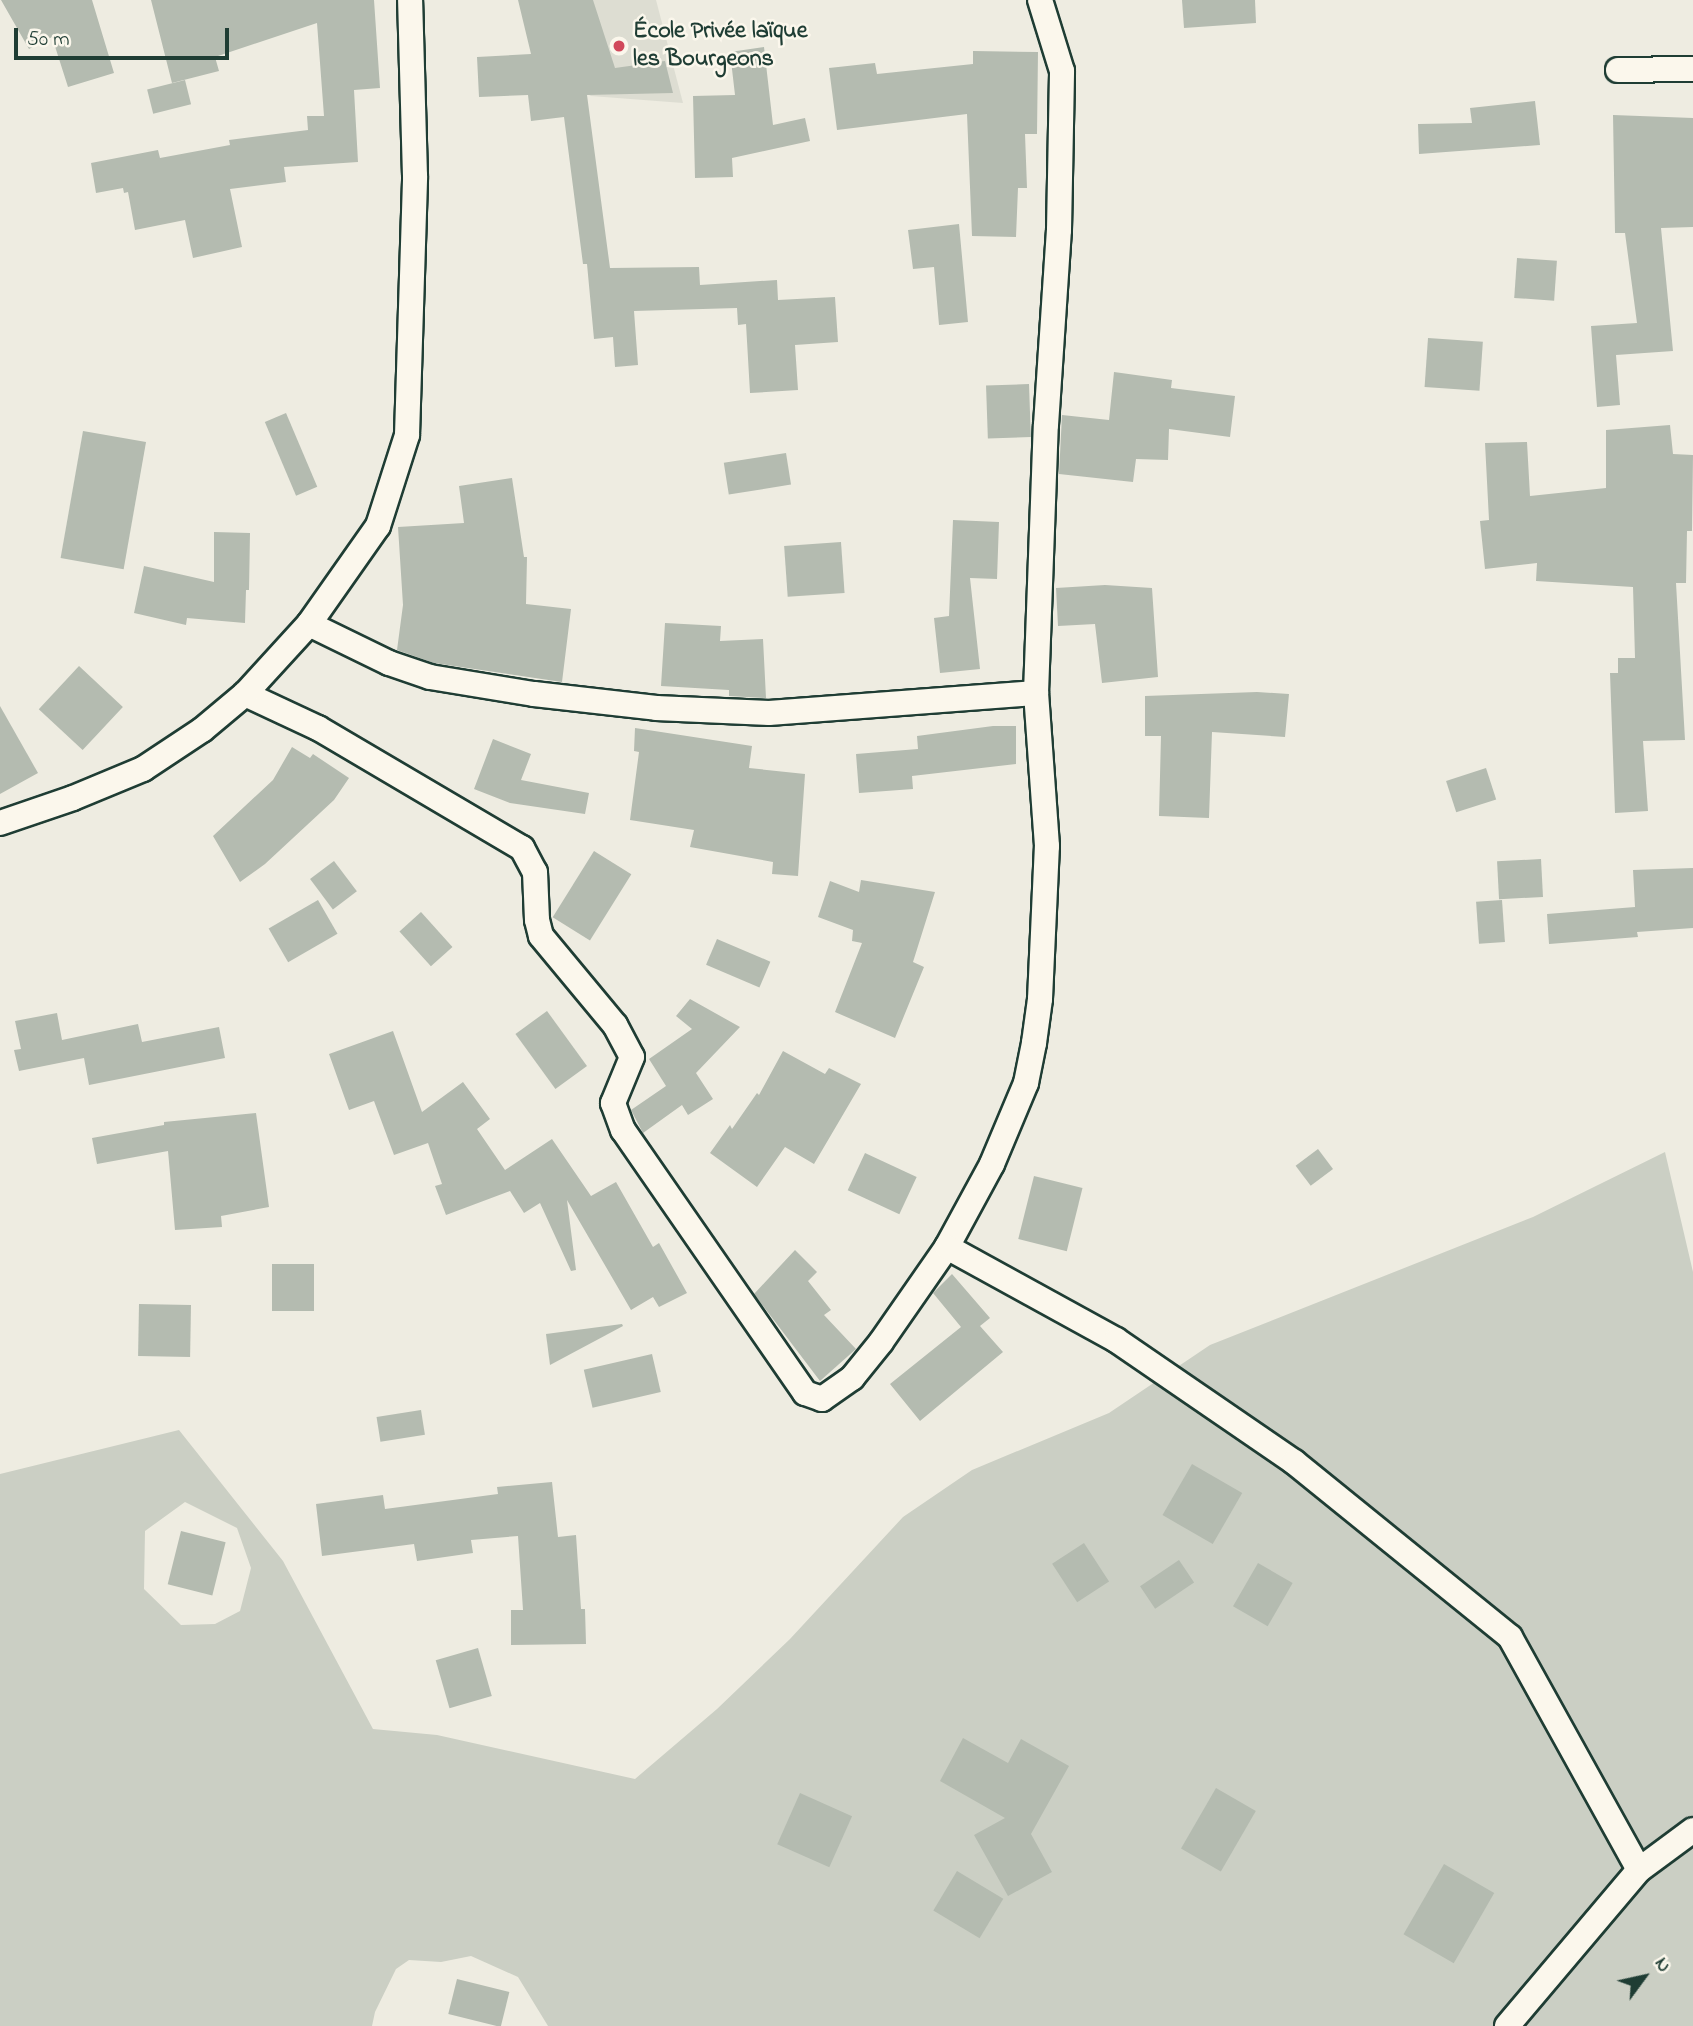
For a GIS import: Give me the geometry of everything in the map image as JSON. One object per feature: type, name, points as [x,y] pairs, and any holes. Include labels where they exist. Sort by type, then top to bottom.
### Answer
[{"type":"street","points":[[0,823],[73,798],[144,769],[202,730],[246,694],[309,624],[378,526],[407,435],[415,176],[410,0]]},
{"type":"street","points":[[246,694],[318,728],[522,848],[535,872],[537,920],[541,936],[615,1025],[632,1057],[613,1103],[623,1130],[805,1393],[822,1399],[852,1378],[881,1342],[947,1247],[992,1164],[1026,1083],[1034,1043],[1047,846],[1036,694],[1046,425],[1059,230],[1062,71],[1040,0]]},
{"type":"street","points":[[1618,70],[1693,69]]},
{"type":"street","points":[[309,624],[389,663],[430,677],[534,694],[656,708],[769,713],[1036,694]]},
{"type":"street","points":[[947,1247],[1116,1340],[1294,1462],[1510,1637],[1639,1870]]},
{"type":"street","points":[[1507,2026],[1639,1870],[1693,1830]]},
{"type":"shaded area","name":"École Privée laïque les Bourgeons","points":[[555,0],[656,0],[683,103],[591,96],[584,92]]},
{"type":"shaded area","points":[[1665,1152],[1693,1272],[1693,2026],[548,2026],[518,1977],[471,1956],[441,1962],[409,1960],[396,1969],[375,2012],[372,2026],[0,2026],[0,1474],[179,1430],[283,1561],[373,1729],[437,1735],[635,1779],[717,1709],[790,1639],[903,1517],[972,1470],[1109,1413],[1210,1345],[1533,1217]],"holes":[[[185,1502],[237,1528],[251,1568],[240,1611],[215,1624],[181,1625],[144,1589],[145,1531]]]},
{"type":"building","points":[[1,0],[92,0],[114,73],[68,87],[52,37],[29,49]]},
{"type":"building","points":[[151,0],[374,0],[380,88],[354,90],[358,162],[284,167],[286,182],[230,189],[242,247],[193,258],[185,220],[135,230],[128,192],[124,193],[123,188],[96,193],[91,163],[158,150],[160,158],[230,145],[229,140],[308,130],[307,116],[324,116],[317,23],[215,57],[219,71],[172,83]]},
{"type":"building","points":[[518,0],[593,0],[615,68],[665,61],[673,93],[587,95],[610,268],[699,267],[700,285],[777,280],[778,300],[835,297],[838,342],[795,345],[798,390],[750,393],[746,324],[738,325],[737,308],[634,311],[638,365],[615,367],[613,337],[594,339],[587,264],[583,264],[564,117],[531,121],[528,95],[479,97],[477,57],[531,54]]},
{"type":"building","points":[[1182,0],[1255,0],[1256,23],[1184,28]]},
{"type":"building","points":[[764,47],[773,125],[805,118],[810,141],[732,158],[733,177],[695,178],[693,96],[735,95],[730,52]]},
{"type":"building","points":[[973,51],[1038,52],[1037,134],[1025,134],[1027,188],[1018,188],[1016,237],[972,236],[967,114],[837,130],[829,68],[875,63],[877,74],[973,64]]},
{"type":"building","points":[[185,80],[191,104],[153,114],[147,89]]},
{"type":"building","points":[[1535,101],[1540,145],[1419,154],[1418,124],[1472,123],[1470,108]]},
{"type":"building","points":[[1613,115],[1693,118],[1693,227],[1661,228],[1673,351],[1616,355],[1620,405],[1597,407],[1591,326],[1637,323],[1625,233],[1615,233]]},
{"type":"building","points":[[959,224],[968,322],[939,325],[934,267],[913,269],[908,230]]},
{"type":"building","points":[[1517,258],[1557,261],[1554,301],[1514,298]]},
{"type":"building","points":[[1428,338],[1483,342],[1479,391],[1425,387]]},
{"type":"building","points":[[1114,372],[1172,380],[1171,388],[1235,396],[1230,437],[1169,429],[1168,460],[1136,459],[1133,482],[1059,474],[1062,415],[1109,420]]},
{"type":"building","points":[[1029,384],[1031,437],[988,438],[986,386]]},
{"type":"building","points":[[286,413],[317,487],[296,496],[265,422]]},
{"type":"building","points":[[1670,425],[1673,454],[1693,455],[1692,531],[1687,531],[1686,583],[1676,583],[1685,740],[1643,741],[1648,811],[1615,813],[1610,673],[1618,673],[1618,658],[1635,658],[1633,587],[1536,581],[1537,563],[1485,569],[1480,521],[1489,520],[1485,443],[1527,442],[1530,496],[1606,488],[1606,430]]},
{"type":"building","points":[[83,431],[146,442],[124,569],[61,558]]},
{"type":"building","points":[[786,453],[791,485],[729,494],[724,463]]},
{"type":"building","points":[[512,478],[524,557],[527,557],[526,604],[571,609],[562,682],[434,663],[397,650],[403,605],[398,527],[464,523],[459,486]]},
{"type":"building","points":[[953,520],[999,522],[997,579],[970,578],[980,669],[940,673],[934,618],[949,616]]},
{"type":"building","points":[[214,532],[250,533],[249,590],[246,590],[245,623],[187,618],[186,625],[134,613],[144,566],[214,582]]},
{"type":"building","points":[[841,542],[845,593],[788,597],[784,546]]},
{"type":"building","points":[[1105,585],[1152,588],[1158,677],[1102,683],[1095,624],[1058,626],[1056,588]]},
{"type":"building","points":[[665,623],[721,626],[720,641],[763,639],[766,698],[729,696],[729,690],[661,686]]},
{"type":"building","points":[[79,666],[123,707],[83,750],[39,709]]},
{"type":"building","points":[[1257,692],[1289,694],[1285,737],[1212,732],[1209,818],[1159,816],[1161,736],[1145,736],[1145,696]]},
{"type":"building","points":[[0,706],[38,773],[0,794]]},
{"type":"building","points":[[993,726],[1016,726],[1016,764],[912,776],[913,789],[859,793],[856,754],[918,749],[917,736]]},
{"type":"building","points":[[635,728],[752,746],[749,768],[805,774],[798,876],[772,874],[773,862],[690,847],[694,830],[630,820],[639,752],[634,751]]},
{"type":"building","points":[[493,739],[531,754],[521,780],[589,793],[585,814],[510,803],[474,789]]},
{"type":"building","points":[[292,747],[310,758],[313,754],[349,778],[334,800],[265,864],[240,882],[213,836],[273,780]]},
{"type":"building","points":[[1486,768],[1496,799],[1456,812],[1446,781]]},
{"type":"building","points":[[594,851],[631,874],[590,940],[553,917]]},
{"type":"building","points":[[1541,859],[1543,897],[1499,899],[1497,861]]},
{"type":"building","points":[[334,861],[357,891],[333,909],[310,879]]},
{"type":"building","points":[[1693,868],[1693,928],[1637,932],[1638,937],[1549,944],[1547,914],[1635,907],[1633,870]]},
{"type":"building","points":[[861,880],[935,892],[913,962],[924,967],[895,1038],[835,1012],[862,943],[852,941],[853,930],[818,917],[830,881],[859,892]]},
{"type":"building","points":[[318,900],[338,934],[288,962],[269,928]]},
{"type":"building","points":[[1502,900],[1505,942],[1479,944],[1476,902]]},
{"type":"building","points":[[421,912],[452,947],[431,966],[399,931]]},
{"type":"building","points":[[717,939],[770,962],[759,987],[706,965]]},
{"type":"building","points":[[690,999],[740,1027],[696,1073],[713,1099],[688,1115],[682,1105],[643,1133],[631,1110],[666,1086],[649,1059],[692,1029],[676,1016]]},
{"type":"building","points":[[547,1011],[587,1066],[555,1089],[515,1034]]},
{"type":"building","points":[[57,1013],[62,1040],[138,1024],[142,1042],[219,1027],[225,1058],[89,1085],[84,1058],[19,1071],[14,1050],[21,1049],[15,1021]]},
{"type":"building","points":[[393,1031],[422,1112],[463,1082],[490,1119],[477,1129],[505,1170],[552,1139],[591,1196],[616,1182],[653,1247],[659,1243],[687,1293],[659,1307],[653,1297],[631,1310],[567,1200],[576,1270],[571,1271],[540,1203],[524,1213],[510,1191],[446,1215],[435,1186],[442,1184],[428,1143],[394,1155],[374,1101],[349,1110],[329,1054]]},
{"type":"building","points":[[783,1051],[825,1074],[829,1068],[861,1084],[814,1164],[785,1147],[757,1187],[710,1153],[730,1125],[732,1129],[757,1093],[759,1095]]},
{"type":"building","points":[[256,1113],[269,1207],[221,1216],[222,1227],[175,1230],[168,1151],[97,1164],[92,1138],[164,1125],[164,1122]]},
{"type":"building","points":[[1318,1149],[1333,1169],[1311,1186],[1296,1166]]},
{"type":"building","points":[[865,1153],[917,1177],[899,1214],[848,1190]]},
{"type":"building","points":[[1034,1176],[1083,1188],[1067,1251],[1018,1239]]},
{"type":"building","points":[[795,1250],[817,1272],[808,1281],[831,1310],[824,1315],[856,1349],[820,1381],[754,1294]]},
{"type":"building","points":[[272,1264],[314,1264],[314,1311],[272,1311]]},
{"type":"building","points":[[952,1274],[990,1318],[980,1326],[1003,1352],[920,1421],[890,1384],[961,1327],[933,1293]]},
{"type":"building","points":[[139,1304],[191,1305],[190,1357],[138,1356]]},
{"type":"building","points":[[623,1326],[550,1365],[546,1334]]},
{"type":"building","points":[[652,1354],[661,1392],[593,1408],[584,1370]]},
{"type":"building","points":[[421,1410],[425,1435],[380,1442],[377,1417]]},
{"type":"building","points":[[1192,1464],[1242,1493],[1213,1544],[1162,1515]]},
{"type":"building","points":[[552,1482],[558,1537],[576,1535],[581,1609],[585,1609],[586,1644],[511,1645],[511,1610],[523,1610],[518,1536],[471,1540],[473,1553],[417,1561],[414,1544],[322,1556],[316,1504],[383,1495],[385,1509],[498,1494],[497,1487]]},
{"type":"building","points":[[181,1531],[226,1542],[212,1595],[168,1584]]},
{"type":"building","points":[[1084,1543],[1109,1582],[1077,1602],[1052,1564]]},
{"type":"building","points":[[1179,1560],[1194,1582],[1155,1609],[1140,1586]]},
{"type":"building","points":[[1258,1563],[1293,1583],[1268,1626],[1233,1606]]},
{"type":"building","points":[[478,1648],[492,1696],[449,1708],[436,1660]]},
{"type":"building","points":[[963,1738],[1008,1763],[1021,1739],[1069,1766],[1031,1834],[1052,1872],[1008,1896],[974,1835],[1005,1818],[940,1781]]},
{"type":"building","points":[[1216,1788],[1256,1811],[1221,1872],[1181,1849]]},
{"type":"building","points":[[800,1793],[852,1816],[829,1867],[777,1844]]},
{"type":"building","points":[[1444,1864],[1494,1893],[1454,1963],[1404,1934]]},
{"type":"building","points":[[957,1871],[1003,1899],[980,1938],[933,1910]]},
{"type":"building","points":[[457,1979],[509,1992],[501,2026],[448,2014]]},
{"type":"place","name":"École Privée laïque les Bourgeons","points":[[619,46]]}]
